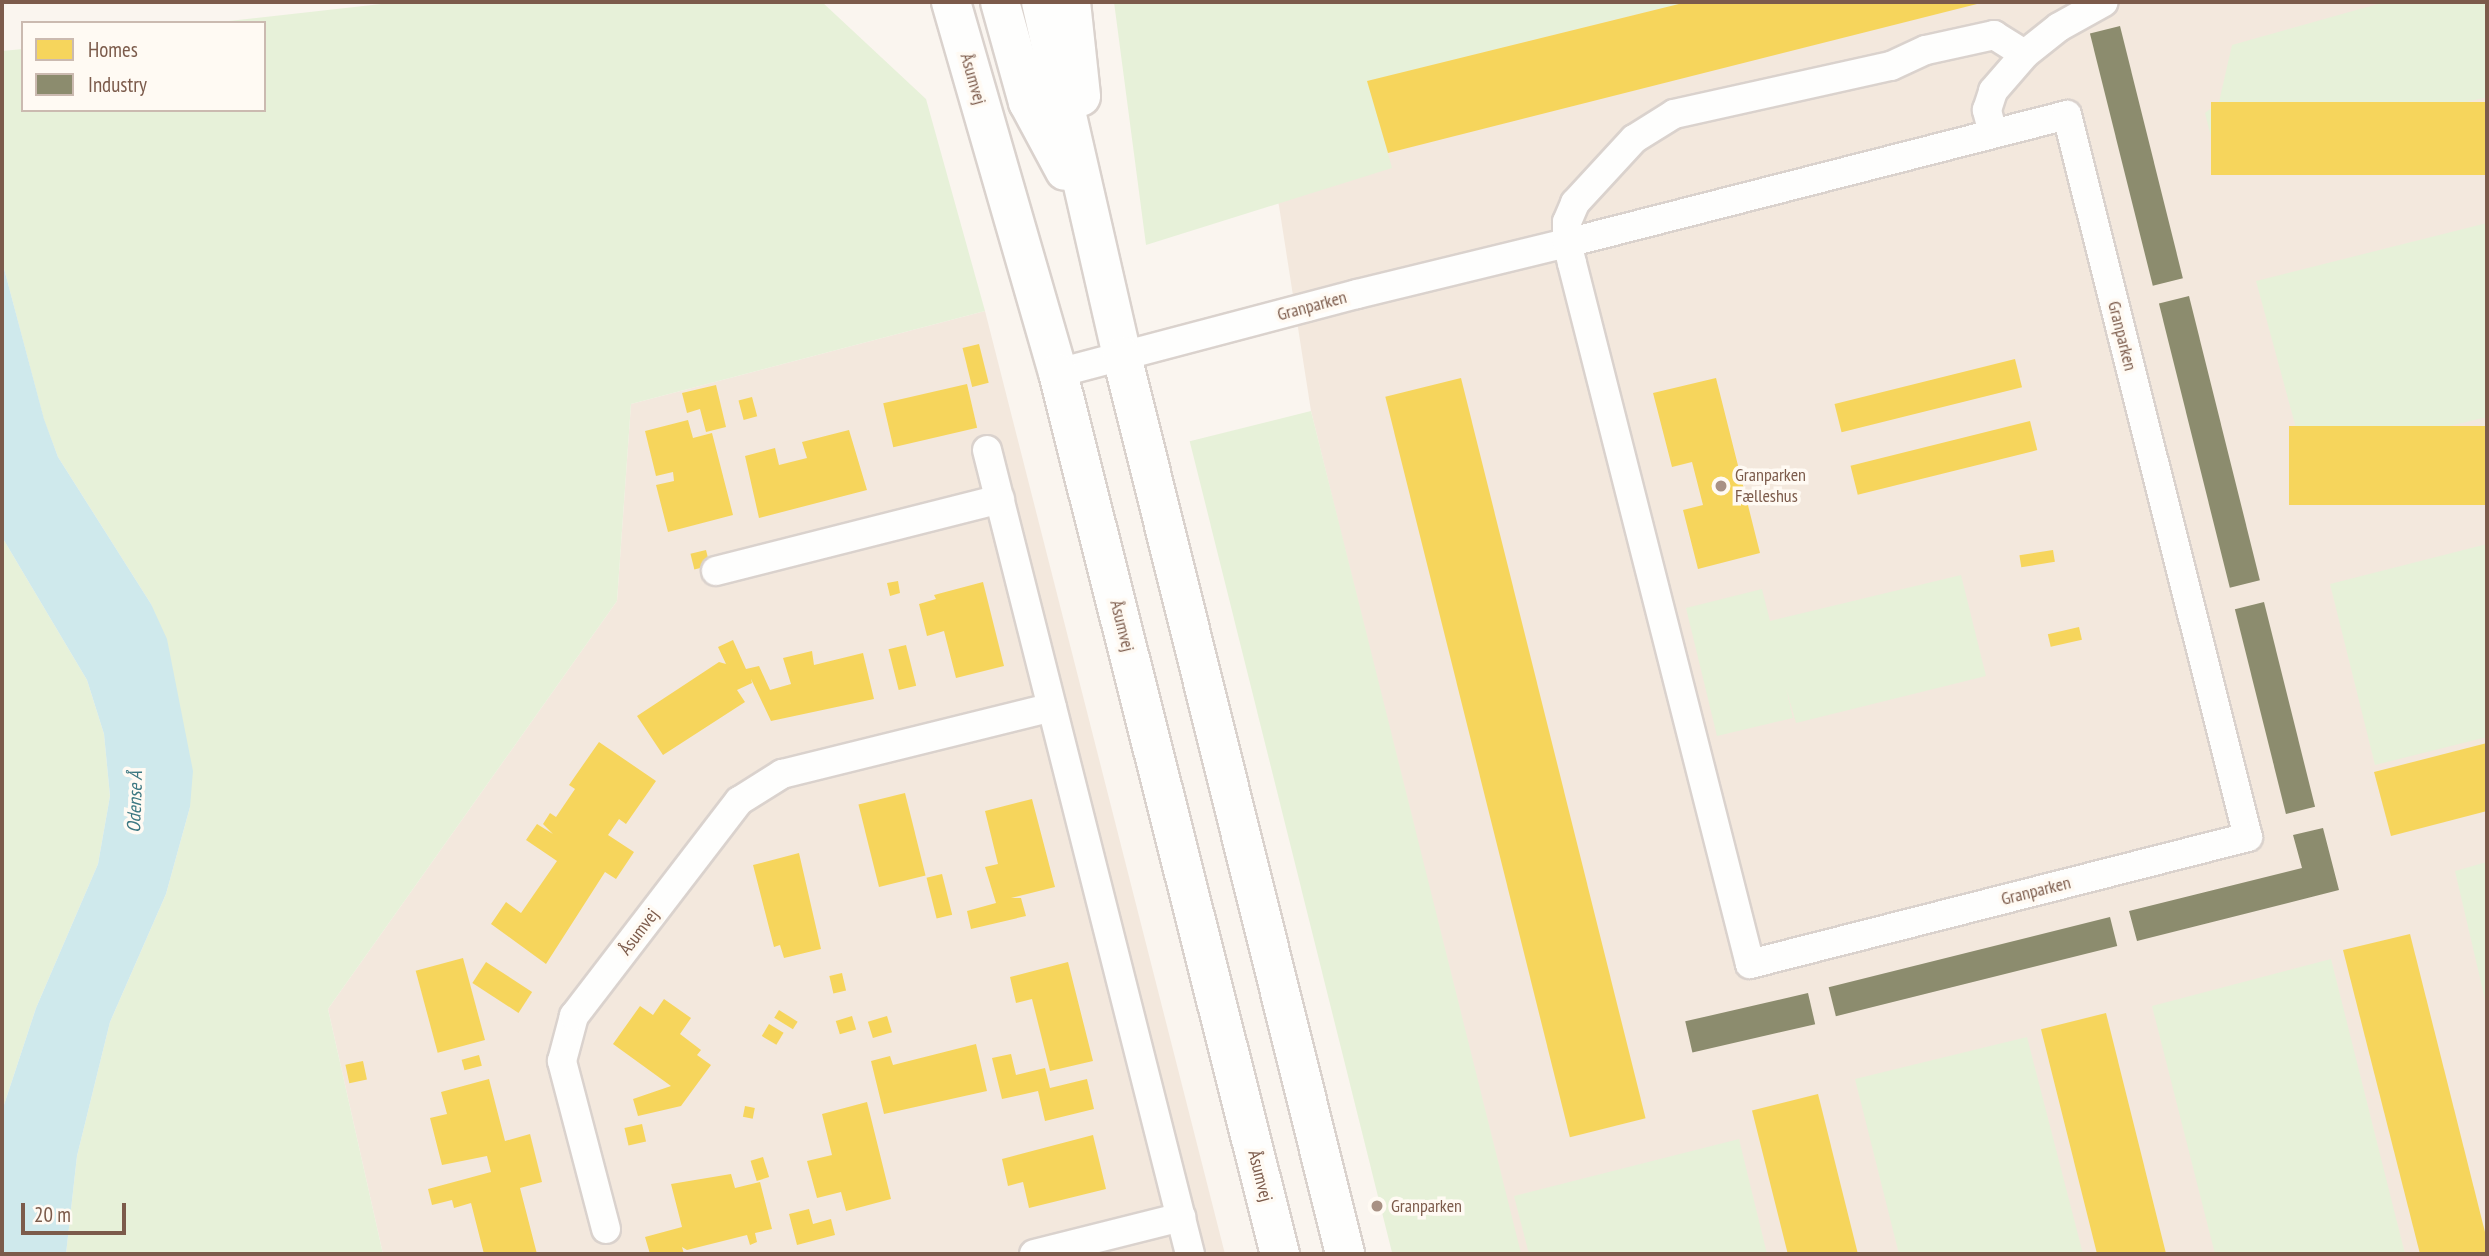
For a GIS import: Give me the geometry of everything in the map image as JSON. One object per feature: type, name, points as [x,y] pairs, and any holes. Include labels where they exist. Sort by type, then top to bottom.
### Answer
[{"type":"street","name":"Åsumvej","points":[[951,2],[1058,373],[1280,1254]]},
{"type":"street","points":[[1000,2],[1028,102],[1086,209]]},
{"type":"street","points":[[1041,2],[1086,209],[1345,1254]]},
{"type":"street","points":[[1071,2],[1078,36],[1086,209]]},
{"type":"street","points":[[1993,133],[1987,110],[1993,91],[2025,54],[2059,27],[2104,2]]},
{"type":"street","points":[[1567,243],[1567,222],[1575,203],[1634,139],[1674,114],[1891,66],[1926,50],[1994,35],[2025,54]]},
{"type":"street","name":"Granparken","points":[[1058,373],[2067,115],[2248,837],[1750,964],[1567,243]]},
{"type":"street","points":[[987,450],[1190,1254]]},
{"type":"street","points":[[716,571],[1000,499]]},
{"type":"street","name":"Åsumvej","points":[[606,1229],[562,1060],[574,1016],[739,800],[782,774],[1052,707]]},
{"type":"street","points":[[1034,1254],[1181,1217]]},
{"type":"shaded area","points":[[1226,2],[2487,2],[2487,1254],[1518,1254],[1311,411],[1279,206]]},
{"type":"shaded area","points":[[985,311],[1225,1254],[383,1254],[328,1009],[617,601],[631,404]]},
{"type":"green space","points":[[399,2],[822,2],[926,99],[985,311],[631,404],[617,601],[328,1009],[383,1254],[66,1254],[77,1156],[110,1022],[166,894],[190,807],[151,604],[58,457],[44,420],[2,261],[2,51],[21,49],[21,112],[266,112],[266,21],[229,21]]},
{"type":"green space","points":[[1114,2],[1687,2],[1368,81],[1392,168],[1146,245]]},
{"type":"green space","points":[[2385,2],[2487,2],[2487,97],[2218,165],[2205,113],[2219,102],[2232,45]]},
{"type":"green space","points":[[2487,223],[2487,417],[2305,461],[2256,281]]},
{"type":"green space","points":[[1311,411],[1521,1253],[1392,1254],[1190,441]]},
{"type":"green space","points":[[2,537],[87,680],[104,734],[110,796],[98,864],[36,1008],[2,1111]]},
{"type":"green space","points":[[2487,544],[2487,737],[2375,765],[2330,584]]},
{"type":"green space","points":[[1961,575],[1986,676],[1796,723],[1786,688],[1793,718],[1717,736],[1686,608],[1762,589],[1770,621]]},
{"type":"green space","points":[[2487,862],[2487,1008],[2455,871]]},
{"type":"green space","points":[[2331,959],[2405,1254],[2215,1254],[2152,1006]]},
{"type":"green space","points":[[2027,1037],[2083,1254],[1899,1254],[1855,1079]]},
{"type":"green space","points":[[1739,1139],[1767,1254],[1529,1254],[1514,1196]]},
{"type":"water","name":"Odense Å","points":[[2,261],[44,419],[58,457],[151,604],[167,639],[193,771],[190,807],[166,894],[110,1022],[77,1156],[66,1254],[2,1254],[2,1111],[36,1008],[98,864],[110,796],[104,734],[87,680],[2,537]]},
{"type":"building: Homes","points":[[1687,2],[1981,3],[1388,153],[1367,81]]},
{"type":"building: Homes","points":[[2211,102],[2487,102],[2487,175],[2211,175]]},
{"type":"building: Homes","points":[[979,344],[989,383],[972,387],[963,348]]},
{"type":"building: Homes","points":[[2015,359],[2022,387],[1842,432],[1835,404]]},
{"type":"building: Homes","points":[[1461,378],[1646,1118],[1570,1137],[1385,397]]},
{"type":"building: Homes","name":"Granparken Fælleshus","points":[[1716,378],[1760,553],[1698,569],[1683,510],[1703,505],[1692,462],[1672,467],[1653,393]]},
{"type":"building: Homes","points":[[967,384],[977,428],[893,447],[883,403]]},
{"type":"building: Homes","points":[[716,385],[726,427],[706,432],[700,409],[687,413],[682,393]]},
{"type":"building: Homes","points":[[752,397],[757,416],[744,420],[738,401]]},
{"type":"building: Homes","points":[[688,420],[693,438],[712,433],[733,515],[668,532],[656,485],[674,481],[673,472],[656,476],[645,431]]},
{"type":"building: Homes","points":[[2030,421],[2037,450],[1858,495],[1850,466]]},
{"type":"building: Homes","points":[[2289,426],[2487,426],[2487,505],[2289,505]]},
{"type":"building: Homes","points":[[849,430],[867,490],[759,518],[745,456],[775,448],[779,465],[807,458],[802,442]]},
{"type":"building: Homes","points":[[706,550],[710,566],[694,569],[690,554]]},
{"type":"building: Homes","points":[[2053,550],[2055,562],[2021,567],[2019,555]]},
{"type":"building: Homes","points":[[898,581],[900,593],[890,596],[887,583]]},
{"type":"building: Homes","points":[[983,582],[1004,666],[956,678],[944,631],[927,636],[919,604],[936,599],[934,595]]},
{"type":"building: Homes","points":[[2079,627],[2082,640],[2051,647],[2048,634]]},
{"type":"building: Homes","points":[[733,640],[746,669],[759,666],[770,690],[791,684],[783,658],[812,651],[814,665],[863,653],[874,699],[771,721],[751,679],[752,683],[737,690],[745,702],[663,755],[637,716],[719,662],[726,664],[718,647]]},
{"type":"building: Homes","points":[[906,645],[916,686],[899,690],[889,649]]},
{"type":"building: Homes","points":[[599,742],[656,781],[626,824],[619,819],[608,835],[634,852],[616,879],[605,872],[546,964],[491,924],[506,902],[521,913],[557,861],[526,840],[537,824],[553,834],[543,824],[550,813],[556,817],[575,789],[569,785]]},
{"type":"building: Homes","points":[[2487,743],[2487,811],[2391,836],[2374,772]]},
{"type":"building: Homes","points":[[905,793],[926,875],[879,887],[858,805]]},
{"type":"building: Homes","points":[[1032,799],[1055,887],[1011,898],[1021,898],[1026,916],[971,929],[967,911],[996,903],[985,867],[998,864],[985,811]]},
{"type":"building: Homes","points":[[799,853],[821,949],[784,958],[780,945],[774,947],[753,865]]},
{"type":"building: Homes","points":[[942,874],[952,915],[937,919],[926,878]]},
{"type":"building: Homes","points":[[2410,934],[2487,1240],[2487,1254],[2420,1254],[2343,950]]},
{"type":"building: Homes","points":[[463,958],[485,1040],[438,1053],[416,971]]},
{"type":"building: Homes","points":[[486,962],[532,992],[519,1013],[472,983]]},
{"type":"building: Homes","points":[[1068,962],[1093,1061],[1050,1071],[1032,999],[1016,1003],[1010,977]]},
{"type":"building: Homes","points":[[842,973],[846,991],[833,993],[829,976]]},
{"type":"building: Homes","points":[[664,999],[691,1018],[680,1034],[701,1050],[697,1055],[711,1065],[681,1106],[638,1116],[633,1099],[671,1086],[613,1044],[640,1006],[653,1015]]},
{"type":"building: Homes","points":[[779,1010],[798,1022],[793,1029],[774,1018]]},
{"type":"building: Homes","points":[[2106,1013],[2166,1254],[2097,1254],[2041,1029]]},
{"type":"building: Homes","points":[[852,1016],[856,1029],[840,1034],[836,1021]]},
{"type":"building: Homes","points":[[887,1016],[892,1032],[873,1038],[868,1022]]},
{"type":"building: Homes","points":[[769,1024],[784,1033],[776,1045],[762,1036]]},
{"type":"building: Homes","points":[[976,1044],[987,1091],[884,1114],[871,1061],[890,1056],[893,1065]]},
{"type":"building: Homes","points":[[1011,1054],[1016,1075],[1045,1068],[1050,1088],[1087,1079],[1094,1109],[1045,1121],[1038,1091],[1002,1099],[992,1058]]},
{"type":"building: Homes","points":[[479,1055],[482,1066],[464,1070],[462,1060]]},
{"type":"building: Homes","points":[[363,1061],[367,1080],[349,1083],[345,1065]]},
{"type":"building: Homes","points":[[489,1079],[505,1141],[530,1134],[542,1182],[520,1188],[537,1254],[484,1254],[471,1203],[454,1208],[452,1200],[432,1205],[428,1189],[491,1172],[487,1156],[442,1165],[430,1118],[447,1114],[441,1092]]},
{"type":"building: Homes","points":[[1818,1094],[1858,1254],[1788,1254],[1752,1110]]},
{"type":"building: Homes","points":[[867,1102],[891,1199],[846,1211],[841,1192],[817,1198],[807,1161],[832,1155],[822,1114]]},
{"type":"building: Homes","points":[[745,1106],[755,1108],[753,1119],[743,1117]]},
{"type":"building: Homes","points":[[642,1124],[646,1142],[629,1146],[624,1128]]},
{"type":"building: Homes","points":[[1093,1135],[1106,1189],[1029,1208],[1023,1182],[1008,1186],[1002,1159]]},
{"type":"building: Homes","points":[[763,1157],[769,1177],[757,1181],[751,1161]]},
{"type":"building: Homes","points":[[731,1174],[735,1188],[760,1182],[772,1229],[755,1233],[757,1242],[750,1245],[747,1235],[687,1250],[682,1247],[684,1254],[650,1254],[645,1237],[682,1227],[671,1184]]},
{"type":"building: Homes","points":[[809,1209],[813,1224],[831,1219],[835,1235],[797,1245],[789,1214]]},
{"type":"building: Industry","points":[[2120,26],[2183,278],[2153,286],[2090,33]]},
{"type":"building: Industry","points":[[2189,296],[2260,580],[2230,588],[2159,303]]},
{"type":"building: Industry","points":[[2264,602],[2315,807],[2286,814],[2235,609]]},
{"type":"building: Industry","points":[[2323,828],[2339,890],[2137,941],[2129,911],[2302,868],[2293,835]]},
{"type":"building: Industry","points":[[2110,917],[2117,946],[1836,1016],[1829,987]]},
{"type":"building: Industry","points":[[1808,993],[1815,1024],[1692,1053],[1685,1021]]},
{"type":"place","name":"Granparken Fælleshus","points":[[1721,486]]},
{"type":"place","name":"Granparken","points":[[1377,1206]]}]
